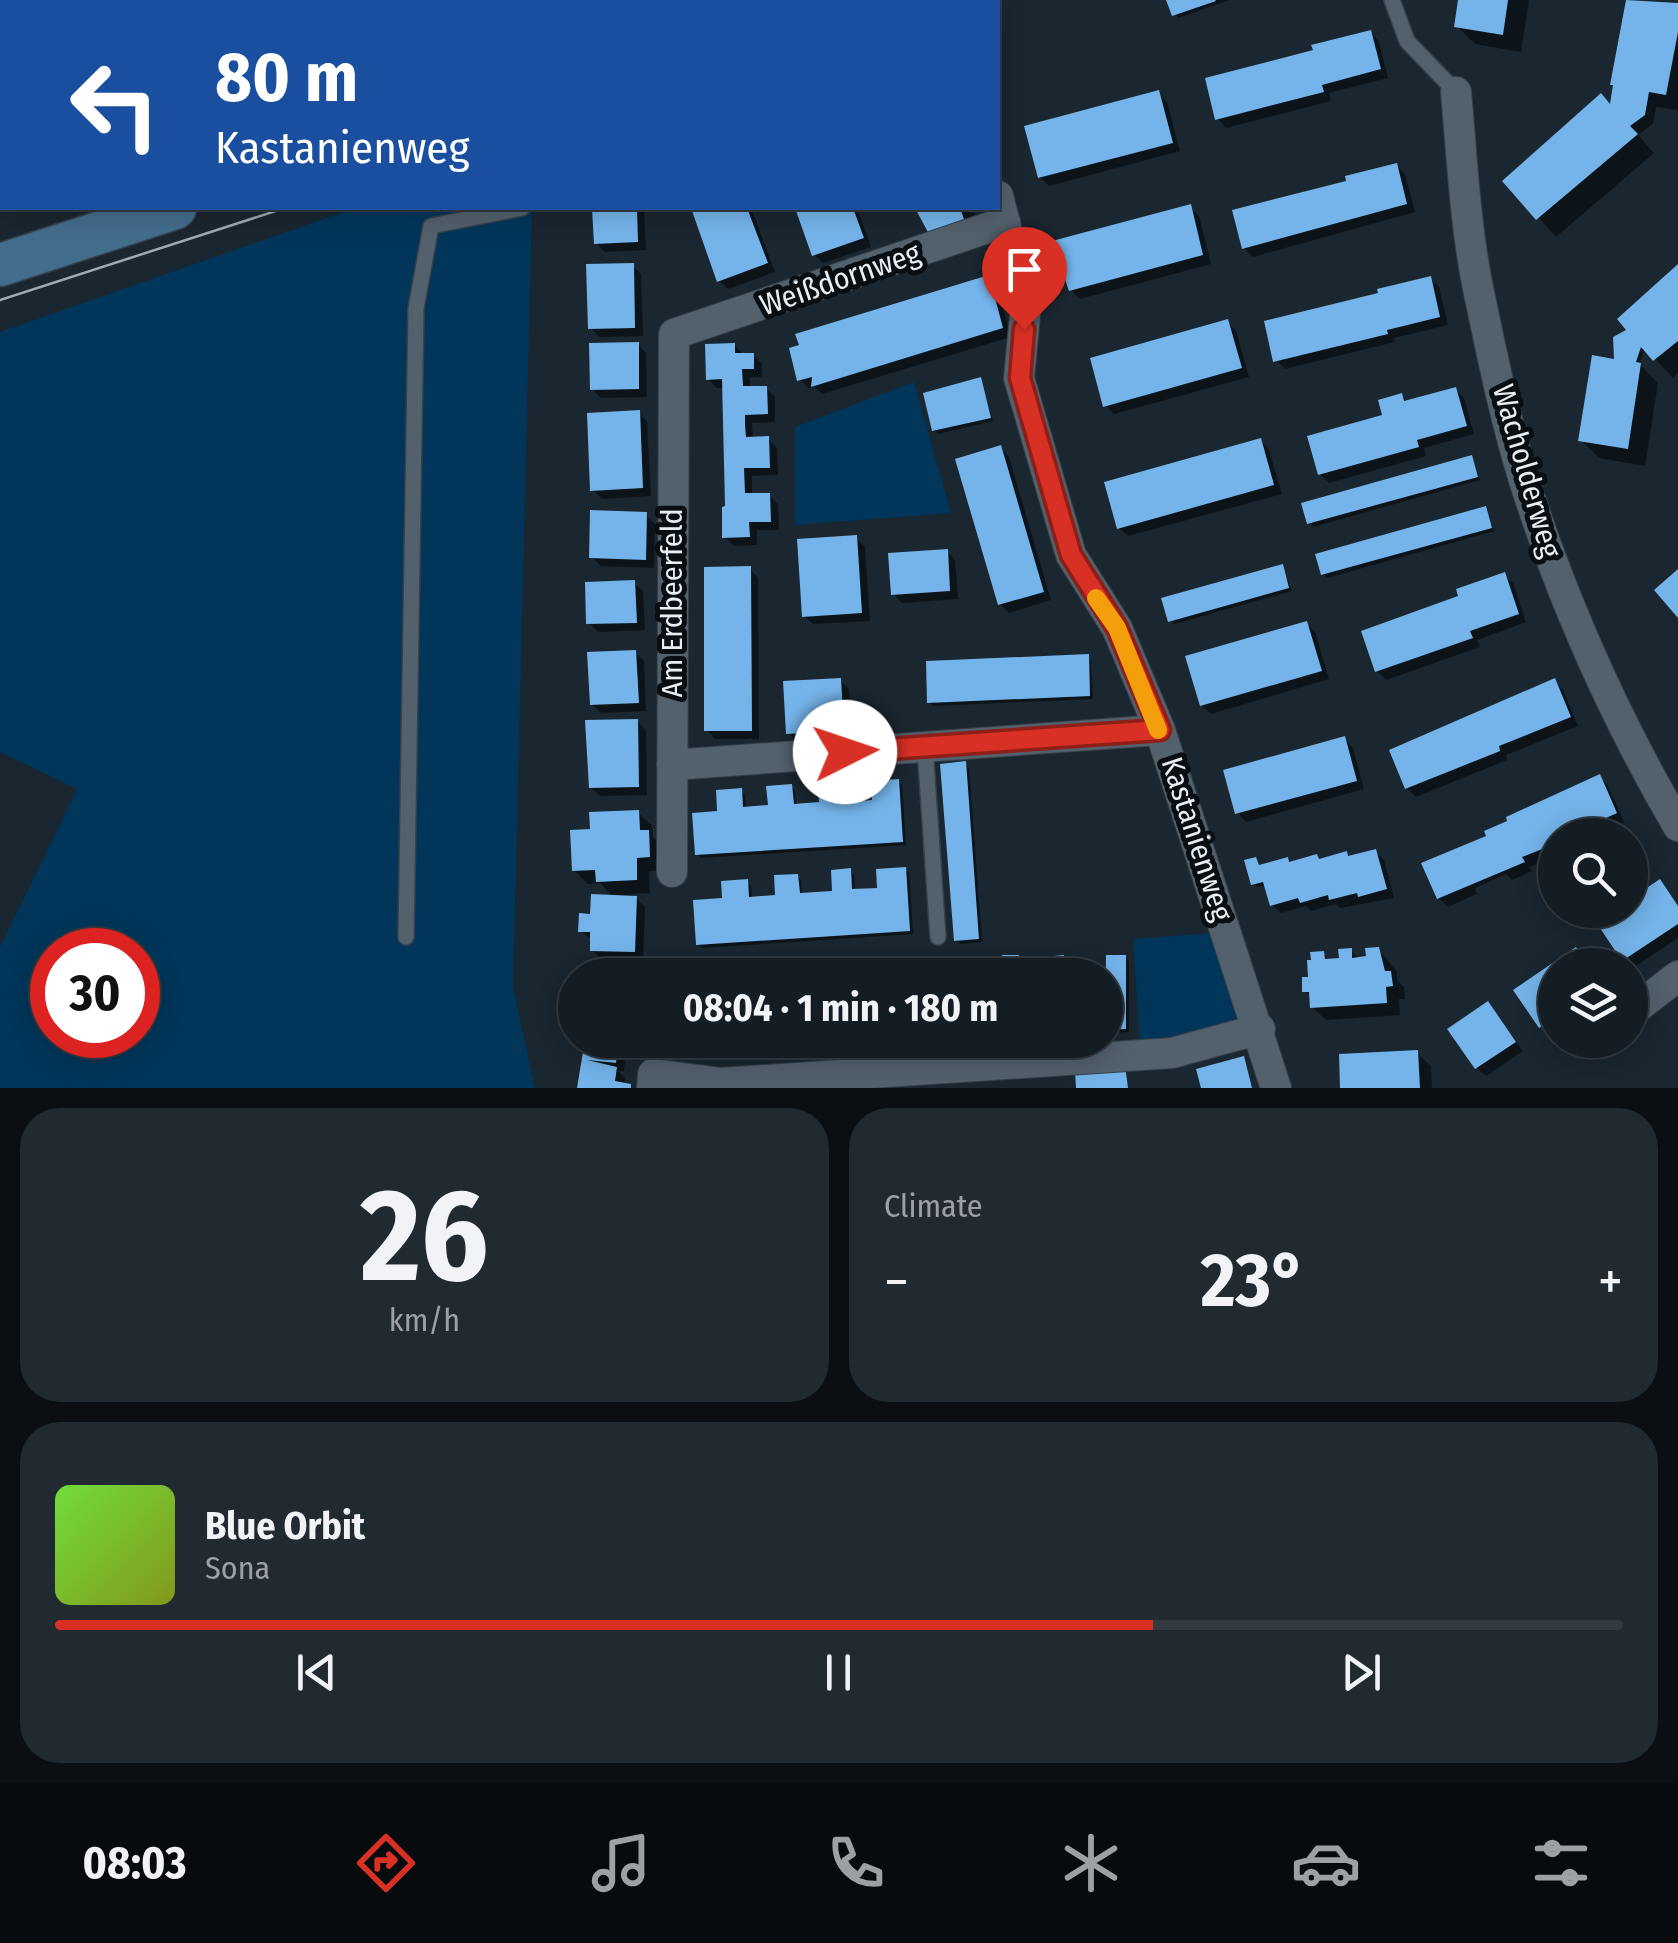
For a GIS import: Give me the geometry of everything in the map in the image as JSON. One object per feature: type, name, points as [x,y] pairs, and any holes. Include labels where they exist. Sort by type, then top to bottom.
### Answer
[{"type":"street","name":"Wacholderweg","points":[[1456,92],[1478,285],[1523,477],[1560,580],[1604,681],[1648,774],[1678,826]]},
{"type":"street","name":"Kastanienweg","points":[[1001,209],[1026,304],[1020,378],[1071,555],[1117,628],[1160,730],[1276,1088]]},
{"type":"street","points":[[0,265],[170,210]]},
{"type":"street","name":"Weißdornweg","points":[[674,334],[998,210]]},
{"type":"street","name":"Am Erdbeerfeld","points":[[672,872],[674,334]]},
{"type":"street","points":[[672,765],[1160,730]]},
{"type":"street","points":[[1648,999],[1678,976]]},
{"type":"street","points":[[653,1081],[857,1081],[1062,1074],[1172,1053],[1260,1030]]},
{"type":"lane","points":[[1392,0],[1407,41],[1456,92]]},
{"type":"lane","points":[[406,936],[416,308],[432,226],[512,210]]},
{"type":"lane","points":[[925,747],[938,937]]},
{"type":"shaded area","points":[[349,210],[532,210],[513,987],[535,1088],[0,1088],[0,947],[77,789],[0,752],[0,332]]},
{"type":"shaded area","points":[[914,382],[951,513],[795,525],[795,427]]},
{"type":"shaded area","points":[[1214,933],[1238,1017],[1218,1030],[1140,1041],[1133,939]]},
{"type":"building","points":[[1166,0],[1215,0],[1216,1],[1172,16]]},
{"type":"building","points":[[1458,0],[1508,0],[1503,35],[1454,27]]},
{"type":"building","points":[[1626,0],[1678,3],[1678,32],[1666,95],[1649,92],[1645,115],[1630,126],[1638,134],[1536,220],[1502,181],[1601,93],[1610,104]]},
{"type":"building","points":[[1371,30],[1381,69],[1322,85],[1324,92],[1215,120],[1205,78],[1313,50],[1311,45]]},
{"type":"building","points":[[1159,90],[1173,143],[1038,178],[1024,126]]},
{"type":"building","points":[[1397,163],[1407,204],[1242,249],[1232,210],[1346,181],[1345,176]]},
{"type":"building","points":[[1191,204],[1203,255],[1069,291],[1052,241]]},
{"type":"building","points":[[592,210],[637,210],[638,242],[594,244]]},
{"type":"building","points":[[692,210],[748,210],[768,263],[717,282]]},
{"type":"building","points":[[796,210],[854,210],[864,238],[812,256]]},
{"type":"building","points":[[916,210],[961,210],[965,222],[929,234]]},
{"type":"building","points":[[634,263],[635,328],[588,329],[586,264]]},
{"type":"building","points":[[1678,264],[1678,341],[1653,361],[1641,347],[1636,362],[1641,363],[1628,449],[1578,441],[1592,355],[1614,359],[1613,337],[1626,330],[1617,319]]},
{"type":"building","points":[[989,275],[1003,328],[811,387],[812,377],[797,381],[789,348],[799,345],[795,334]]},
{"type":"building","points":[[1431,276],[1440,317],[1273,362],[1264,321]]},
{"type":"building","points":[[1228,319],[1242,368],[1103,407],[1090,358]]},
{"type":"building","points":[[639,342],[639,389],[590,390],[589,343]]},
{"type":"building","points":[[735,343],[735,353],[754,353],[754,369],[742,369],[743,386],[767,386],[768,414],[745,415],[745,425],[746,437],[769,436],[770,468],[744,468],[745,493],[770,493],[771,522],[749,522],[750,537],[722,538],[722,379],[706,380],[705,344]]},
{"type":"building","points":[[981,377],[991,418],[932,431],[923,393]]},
{"type":"building","points":[[1456,387],[1467,426],[1417,440],[1419,447],[1318,475],[1307,436],[1382,415],[1378,400],[1402,393],[1404,401]]},
{"type":"building","points":[[640,410],[643,488],[590,491],[587,413]]},
{"type":"building","points":[[1261,438],[1274,485],[1117,529],[1104,482]]},
{"type":"building","points":[[1001,445],[1044,592],[998,605],[955,459]]},
{"type":"building","points":[[1472,455],[1478,477],[1307,524],[1301,503]]},
{"type":"building","points":[[1486,506],[1492,528],[1321,575],[1315,554]]},
{"type":"building","points":[[590,510],[647,512],[646,560],[589,558]]},
{"type":"building","points":[[857,535],[862,613],[802,617],[797,539]]},
{"type":"building","points":[[948,549],[950,591],[891,595],[888,553]]},
{"type":"building","points":[[1283,564],[1289,588],[1168,622],[1161,598]]},
{"type":"building","points":[[751,566],[752,731],[704,731],[704,567]]},
{"type":"building","points":[[1678,569],[1678,618],[1654,590]]},
{"type":"building","points":[[1505,572],[1519,614],[1470,631],[1473,638],[1375,672],[1361,631],[1458,596],[1456,589]]},
{"type":"building","points":[[635,580],[637,623],[586,624],[585,582]]},
{"type":"building","points":[[1307,621],[1322,671],[1200,706],[1185,656]]},
{"type":"building","points":[[636,650],[639,703],[590,705],[587,652]]},
{"type":"building","points":[[1089,654],[1090,696],[927,703],[926,661]]},
{"type":"building","points":[[841,678],[844,731],[786,734],[783,681]]},
{"type":"building","points":[[1555,678],[1571,717],[1405,789],[1389,750]]},
{"type":"building","points":[[638,719],[639,787],[589,788],[585,720]]},
{"type":"building","points":[[1345,736],[1357,781],[1235,814],[1223,770]]},
{"type":"building","points":[[966,761],[979,939],[954,941],[940,764]]},
{"type":"building","points":[[1600,774],[1617,813],[1606,818],[1538,818],[1538,851],[1522,857],[1525,862],[1437,899],[1421,863],[1486,836],[1484,831],[1507,821],[1506,817]]},
{"type":"building","points":[[899,779],[903,842],[695,855],[692,813],[717,811],[716,790],[742,788],[743,807],[768,805],[766,786],[792,784],[794,804],[819,802],[818,785],[842,783],[843,803],[872,800],[870,781]]},
{"type":"building","points":[[639,810],[640,830],[649,830],[650,857],[637,858],[637,880],[596,882],[595,870],[572,871],[570,830],[590,829],[589,812]]},
{"type":"building","points":[[1376,849],[1387,889],[1329,900],[1328,895],[1300,903],[1298,898],[1270,906],[1263,882],[1251,885],[1244,860],[1256,857],[1259,865],[1288,857],[1289,862],[1317,854],[1319,859],[1347,851],[1348,856]]},
{"type":"building","points":[[906,867],[910,931],[696,945],[693,900],[722,898],[721,881],[748,879],[749,897],[775,895],[774,875],[798,874],[800,893],[832,891],[831,870],[851,868],[852,889],[877,888],[876,869]]},
{"type":"building","points":[[1660,879],[1678,906],[1678,924],[1642,948],[1613,948],[1600,928],[1648,928],[1648,887]]},
{"type":"building","points":[[591,894],[637,896],[635,952],[590,951],[590,932],[578,932],[579,913],[590,914]]},
{"type":"building","points":[[1379,947],[1385,971],[1391,971],[1393,986],[1386,987],[1387,1003],[1310,1008],[1309,992],[1302,992],[1302,977],[1308,977],[1310,952],[1324,951],[1325,959],[1339,958],[1338,949],[1352,948],[1352,958],[1366,956],[1365,948]]},
{"type":"building","points":[[1126,955],[1126,1029],[1123,1029],[1123,958],[1106,958]]},
{"type":"building","points":[[1538,973],[1538,1027],[1513,990]]},
{"type":"building","points":[[1488,1001],[1516,1042],[1475,1069],[1447,1029]]},
{"type":"building","points":[[1418,1050],[1420,1088],[1340,1088],[1339,1054]]},
{"type":"building","points":[[1244,1056],[1252,1088],[1201,1088],[1196,1069]]},
{"type":"building","points":[[582,1058],[616,1058],[616,1063],[587,1060],[617,1067],[615,1081],[631,1084],[631,1088],[577,1088]]},
{"type":"building","points":[[1125,1065],[1128,1088],[1076,1088],[1075,1071]]},
{"type":"tram line","points":[[0,300],[279,210]]},
{"type":"slow traffic","points":[[1096,598],[1117,628],[1158,730]]},
{"type":"route","points":[[845,752],[1160,730],[1117,628],[1071,555],[1020,378],[1024,329]]}]
